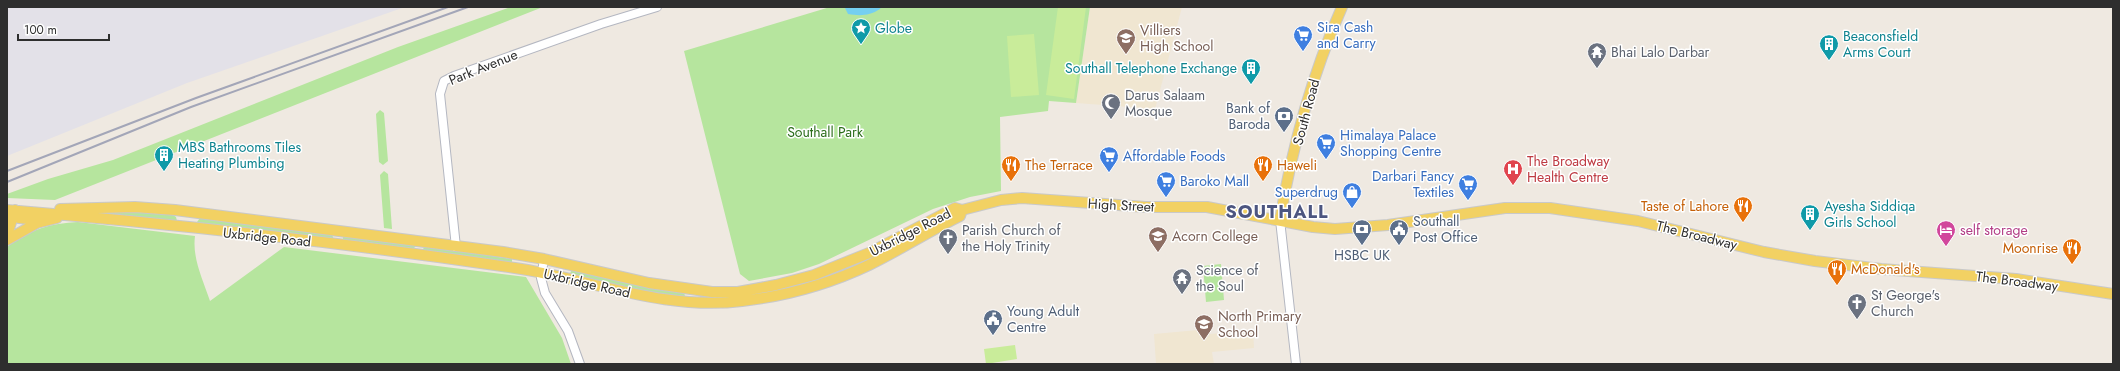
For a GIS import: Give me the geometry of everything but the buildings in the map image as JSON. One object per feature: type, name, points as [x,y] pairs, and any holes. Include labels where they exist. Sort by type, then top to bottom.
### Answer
[{"type":"main road","name":"South Road","points":[[1280,220],[1305,109],[1321,56],[1342,7]]},
{"type":"main road","name":"High Street","points":[[962,210],[1001,200],[1042,199],[1146,207],[1197,206],[1280,220]]},
{"type":"main road","name":"Uxbridge Road","points":[[135,207],[198,213],[544,259],[649,283],[690,289],[729,292],[756,289],[796,281],[853,260],[955,208],[962,210],[960,216],[857,270],[802,290],[724,303],[689,302],[643,296],[542,273],[419,254],[196,228],[11,210],[135,207]]},
{"type":"main road","name":"The Broadway","points":[[1280,220],[1324,229],[1350,229],[1505,208],[1550,208],[1638,221],[1764,252],[1814,261],[1881,269],[2016,279],[2113,294]]},
{"type":"main road","points":[[7,235],[11,210],[47,220]]},
{"type":"main road","points":[[196,228],[192,220],[198,213]]},
{"type":"main road","points":[[7,240],[20,232],[47,220],[67,216]]},
{"type":"main road","points":[[330,244],[334,244],[339,239],[339,235],[332,230]]},
{"type":"main road","points":[[419,254],[420,242]]},
{"type":"main road","points":[[853,260],[857,270]]},
{"type":"main road","points":[[689,302],[690,289]]},
{"type":"street","name":"Park Avenue","points":[[456,247],[440,94],[444,81],[548,42],[657,7]]},
{"type":"street","points":[[1280,220],[1296,364]]},
{"type":"street","points":[[544,259],[542,282],[545,293],[568,331],[580,364]]},
{"type":"shaded area","points":[[7,7],[405,7],[187,83],[7,156]]},
{"type":"shaded area","name":"Villiers High School","points":[[1090,7],[1182,7],[1154,113],[1143,108],[1076,103]]},
{"type":"shaded area","name":"North Primary School","points":[[1209,329],[1210,334],[1253,330],[1254,348],[1212,352],[1214,364],[1156,364],[1154,334]]},
{"type":"green space","points":[[511,7],[543,7],[55,200],[7,198],[7,194],[48,179],[113,160],[398,47]]},
{"type":"green space","name":"Southall Park","points":[[830,7],[1090,7],[1076,103],[1049,101],[1048,111],[1000,117],[1001,191],[970,197],[933,209],[819,264],[792,273],[749,281],[740,274],[684,51]]},
{"type":"green space","points":[[1058,7],[1086,7],[1074,99],[1046,95]]},
{"type":"green space","points":[[1034,34],[1039,95],[1011,97],[1007,36]]},
{"type":"green space","points":[[380,110],[384,113],[388,161],[383,165],[379,162],[376,114]]},
{"type":"green space","points":[[384,171],[388,174],[392,229],[384,228],[380,175]]},
{"type":"green space","points":[[129,211],[173,215],[176,217],[177,221],[92,212]]},
{"type":"green space","points":[[200,218],[332,235],[333,239],[200,224],[197,222]]},
{"type":"green space","points":[[78,222],[195,236],[194,244],[197,261],[210,301],[284,247],[526,277],[562,338],[571,364],[7,364],[7,247],[23,236],[40,228]]},
{"type":"green space","points":[[343,235],[416,246],[413,249],[343,241]]},
{"type":"green space","points":[[425,246],[512,259],[512,263],[424,251],[423,249]]},
{"type":"green space","points":[[1221,264],[1224,300],[1206,302],[1203,266]]},
{"type":"green space","points":[[572,268],[684,291],[685,297],[683,298],[648,292],[570,274]]},
{"type":"green space","points":[[1015,345],[1017,359],[986,364],[984,349]]},
{"type":"water","points":[[881,7],[872,13],[860,15],[848,14],[845,8]]},
{"type":"railway","points":[[7,171],[196,98],[448,7]]},
{"type":"railway","points":[[7,182],[191,107],[468,7]]},
{"type":"place","name":"Globe","points":[[861,45]]},
{"type":"place","name":"Sira Cash and Carry","points":[[1303,52]]},
{"type":"place","name":"Villiers High School","points":[[1126,55]]},
{"type":"place","name":"Beaconsfield Arms Court","points":[[1829,61]]},
{"type":"place","name":"Bhai Lalo Darbar","points":[[1597,69]]},
{"type":"place","name":"Southall Telephone Exchange","points":[[1251,85]]},
{"type":"place","name":"Darus Salaam Mosque","points":[[1111,120]]},
{"type":"place","name":"Bank of Baroda","points":[[1284,133]]},
{"type":"place","name":"Himalaya Palace Shopping Centre","points":[[1326,160]]},
{"type":"place","name":"MBS Bathrooms Tiles Heating Plumbing","points":[[164,172]]},
{"type":"place","name":"Affordable Foods","points":[[1109,173]]},
{"type":"place","name":"The Terrace","points":[[1011,182]]},
{"type":"place","name":"Haweli","points":[[1263,182]]},
{"type":"place","name":"The Broadway Health Centre","points":[[1513,186]]},
{"type":"place","name":"Baroko Mall","points":[[1166,198]]},
{"type":"place","name":"Darbari Fancy Textiles","points":[[1468,201]]},
{"type":"place","name":"Superdrug","points":[[1352,209]]},
{"type":"place","name":"Taste of Lahore","points":[[1743,223]]},
{"type":"place","name":"Ayesha Siddiqa Girls School","points":[[1810,231]]},
{"type":"place","name":"HSBC UK","points":[[1362,246]]},
{"type":"place","name":"Southall Post Office","points":[[1399,246]]},
{"type":"place","name":"self storage","points":[[1946,247]]},
{"type":"place","name":"Acorn College","points":[[1158,253]]},
{"type":"place","name":"Parish Church of the Holy Trinity","points":[[948,255]]},
{"type":"place","name":"Moonrise","points":[[2072,265]]},
{"type":"place","name":"McDonald's","points":[[1837,286]]},
{"type":"place","name":"Science of the Soul","points":[[1182,295]]},
{"type":"place","name":"St George's Church","points":[[1857,320]]},
{"type":"place","name":"Young Adult Centre","points":[[993,336]]},
{"type":"place","name":"North Primary School","points":[[1204,341]]},
{"type":"district","name":"SOUTHALL","points":[[1277,212]]}]
